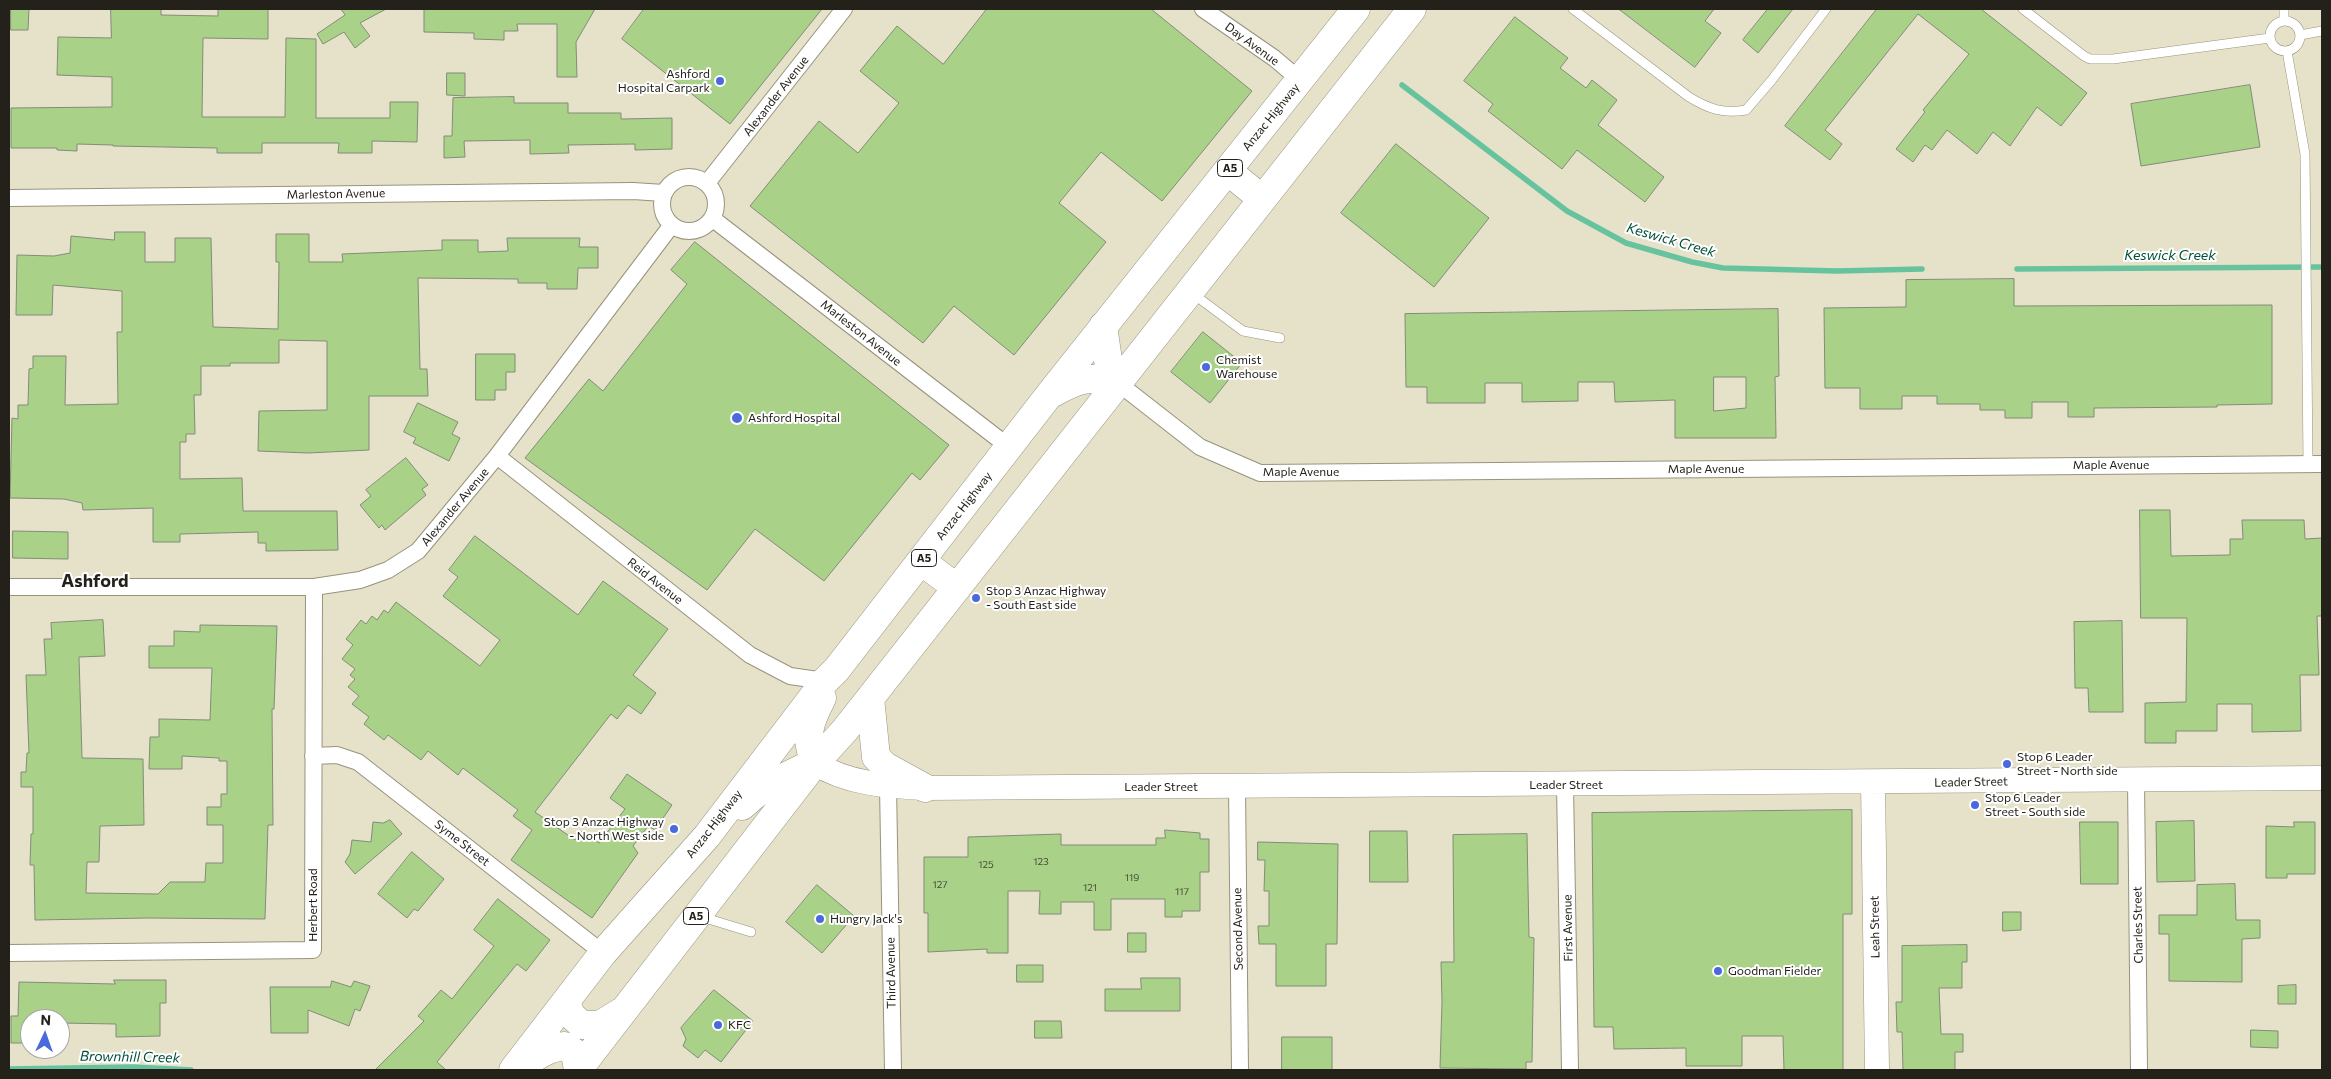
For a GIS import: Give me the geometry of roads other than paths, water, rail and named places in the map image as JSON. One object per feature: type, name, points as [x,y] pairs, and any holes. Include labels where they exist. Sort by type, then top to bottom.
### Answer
[{"type":"highway","name":"Anzac Highway","points":[[514,1070],[603,953],[707,836],[1103,326],[1356,9]]},
{"type":"highway","name":"A5","points":[[578,1070],[815,763],[845,730],[1412,9]]},
{"type":"highway","points":[[1228,171],[1262,199]]},
{"type":"highway","points":[[1103,326],[1109,367],[1118,383]]},
{"type":"highway","points":[[1049,395],[1072,382],[1088,378],[1097,377],[1118,383]]},
{"type":"highway","points":[[921,561],[957,588]]},
{"type":"highway","points":[[707,836],[764,787],[815,763],[809,747],[810,722],[831,675]]},
{"type":"highway","points":[[870,698],[876,757],[885,766],[925,788]]},
{"type":"highway","points":[[566,1003],[576,1021],[582,1025],[590,1026],[600,1025],[624,1010]]},
{"type":"highway","points":[[514,1070],[556,1046],[565,1046],[575,1053],[578,1070]]},
{"type":"main road","name":"Leader Street","points":[[815,763],[833,774],[888,786],[925,788],[1873,783],[2322,778]]},
{"type":"main road","name":"Leah Street","points":[[1873,783],[1877,1070]]},
{"type":"street","name":"Alexander Avenue","points":[[707,183],[844,9]]},
{"type":"street","name":"Day Avenue","points":[[1203,9],[1274,58],[1300,80]]},
{"type":"street","points":[[682,177],[694,177],[707,183],[716,196],[717,210],[713,219],[698,231],[682,231],[671,226],[663,216],[661,202],[664,193],[674,180],[682,177]]},
{"type":"street","name":"Marleston Avenue","points":[[9,198],[633,191],[664,193]]},
{"type":"street","name":"Marleston Avenue","points":[[713,219],[1009,447]]},
{"type":"street","name":"Alexander Avenue","points":[[9,587],[314,587],[360,580],[388,570],[418,551],[497,456],[671,226]]},
{"type":"street","name":"Maple Avenue","points":[[1118,383],[1200,447],[1260,473],[2315,464]]},
{"type":"street","name":"Reid Avenue","points":[[497,456],[750,655],[790,676],[831,675]]},
{"type":"street","name":"Herbert Road","points":[[9,954],[313,950],[314,587]]},
{"type":"street","name":"Syme Street","points":[[313,756],[337,755],[358,762],[603,953]]},
{"type":"street","name":"Charles Street","points":[[2136,780],[2139,1070]]},
{"type":"street","name":"First Avenue","points":[[1565,785],[1570,1070]]},
{"type":"street","name":"Third Avenue","points":[[888,786],[893,1070]]},
{"type":"street","name":"Second Avenue","points":[[1237,787],[1240,1070]]},
{"type":"lane","points":[[1573,9],[1689,97],[1705,106],[1725,112],[1746,110],[1771,81],[1826,9]]},
{"type":"lane","points":[[2023,9],[2090,59],[2113,59],[2270,38]]},
{"type":"lane","points":[[2284,9],[2284,21]]},
{"type":"lane","points":[[2284,21],[2294,24],[2300,35],[2296,46],[2287,51],[2276,48],[2270,38],[2273,26],[2284,21]]},
{"type":"lane","points":[[2300,35],[2322,31]]},
{"type":"lane","points":[[2287,51],[2304,146],[2304,278],[2315,464]]},
{"type":"lane","points":[[1190,291],[1243,332],[1280,338]]},
{"type":"lane","points":[[697,915],[751,932]]},
{"type":"waterway","name":"Keswick Creek","points":[[1402,85],[1567,211],[1626,243],[1692,262],[1723,268],[1837,271],[1922,269]]},
{"type":"waterway","name":"Keswick Creek","points":[[2017,269],[2322,267]]},
{"type":"waterway","name":"Brownhill Creek","points":[[9,1069],[133,1067],[191,1070]]},
{"type":"place","name":"Ashford Hospital Carpark","points":[[720,81]]},
{"type":"place","name":"Chemist Warehouse","points":[[1206,367]]},
{"type":"place","name":"Ashford Hospital","points":[[737,418]]},
{"type":"place","name":"Stop 3 Anzac Highway - South East side","points":[[976,598]]},
{"type":"place","name":"Stop 6 Leader Street - North side","points":[[2007,764]]},
{"type":"place","name":"Stop 6 Leader Street - South side","points":[[1975,805]]},
{"type":"place","name":"Stop 3 Anzac Highway - North West side","points":[[674,829]]},
{"type":"place","name":"Hungry Jack's","points":[[820,919]]},
{"type":"place","name":"Goodman Fielder","points":[[1718,971]]},
{"type":"place","name":"KFC","points":[[718,1025]]},
{"type":"district","name":"Ashford","points":[[95,581]]}]
